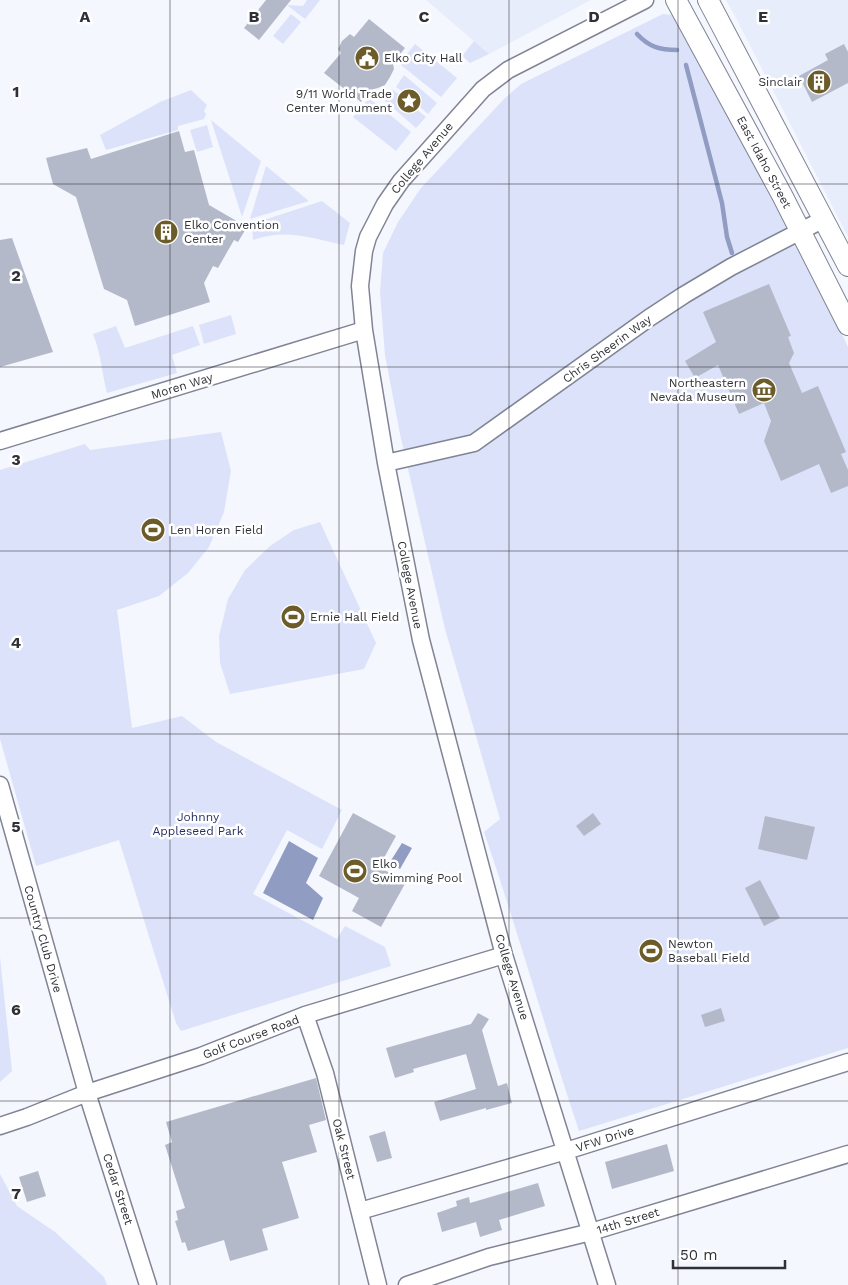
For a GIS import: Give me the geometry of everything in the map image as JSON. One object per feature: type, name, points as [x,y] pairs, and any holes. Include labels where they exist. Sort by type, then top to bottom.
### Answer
[{"type":"main road","name":"East Idaho Street","points":[[676,0],[800,231],[848,325]]},
{"type":"main road","points":[[708,0],[848,266]]},
{"type":"street","name":"College Avenue","points":[[608,1285],[504,955],[421,640],[386,463],[364,330],[360,286],[364,251],[368,237],[384,204],[401,181],[476,96],[490,82],[508,70],[645,0]]},
{"type":"street","name":"Chris Sheerin Way","points":[[386,463],[474,443],[684,295],[731,267],[824,219]]},
{"type":"street","name":"Moren Way","points":[[0,441],[364,330]]},
{"type":"street","name":"Country Club Drive","points":[[0,785],[87,1093]]},
{"type":"street","name":"Golf Course Road","points":[[0,1126],[87,1093],[201,1056],[305,1015],[504,955]]},
{"type":"street","name":"Oak Street","points":[[305,1015],[325,1073],[378,1285]]},
{"type":"street","name":"VFW Drive","points":[[360,1211],[566,1151],[848,1062]]},
{"type":"street","name":"Cedar Street","points":[[87,1093],[148,1285]]},
{"type":"street","name":"14th Street","points":[[407,1285],[490,1257],[591,1232],[848,1154]]},
{"type":"shaded area","points":[[426,0],[591,0],[489,54]]},
{"type":"shaded area","name":"Sinclair","points":[[726,0],[848,0],[848,237],[737,20]]},
{"type":"green space","points":[[307,0],[320,0],[305,19],[287,5],[303,6]]},
{"type":"green space","points":[[291,14],[301,22],[283,44],[273,36]]},
{"type":"green space","points":[[663,14],[673,15],[678,18],[788,217],[848,347],[848,1048],[579,1131],[484,832],[500,819],[445,629],[400,434],[385,355],[380,292],[383,253],[398,222],[421,188],[504,99],[521,84]]},
{"type":"green space","points":[[474,41],[489,54],[470,63],[462,56]]},
{"type":"green space","points":[[415,44],[457,78],[441,97],[401,65]]},
{"type":"green space","points":[[404,75],[437,103],[428,114],[419,106],[422,100],[416,91],[410,89],[403,92],[396,87]]},
{"type":"green space","points":[[191,90],[207,105],[204,111],[206,114],[204,119],[178,126],[178,130],[106,150],[100,135],[160,102]]},
{"type":"green space","points":[[393,90],[400,95],[398,103],[401,109],[411,113],[416,109],[426,117],[416,128],[383,99]]},
{"type":"green space","points":[[369,98],[411,132],[396,151],[353,117]]},
{"type":"green space","points":[[211,120],[261,161],[242,217]]},
{"type":"green space","points":[[207,125],[213,147],[197,152],[190,130]]},
{"type":"green space","points":[[266,166],[309,201],[250,219]]},
{"type":"green space","points":[[322,201],[350,223],[344,245],[288,234],[265,236],[253,240],[252,224]]},
{"type":"green space","points":[[231,315],[236,334],[204,344],[199,325]]},
{"type":"green space","points":[[116,326],[125,348],[193,326],[200,345],[172,355],[177,373],[107,393],[100,356],[93,334]]},
{"type":"green space","name":"Johnny Appleseed Park","points":[[221,432],[231,471],[224,512],[209,547],[188,573],[159,596],[117,610],[132,728],[182,716],[216,742],[342,810],[322,849],[287,830],[253,894],[337,939],[345,926],[385,947],[391,966],[181,1031],[176,1023],[119,840],[36,866],[0,739],[0,470],[85,444],[90,450]]},
{"type":"green space","name":"Ernie Hall Field","points":[[320,522],[376,643],[364,669],[230,694],[220,663],[219,636],[228,599],[245,570],[270,546],[294,530]]},
{"type":"green space","points":[[0,957],[12,1071],[0,1082]]},
{"type":"green space","points":[[0,1174],[17,1206],[55,1232],[104,1277],[107,1285],[0,1285]]},
{"type":"water","points":[[289,841],[318,858],[306,883],[323,898],[313,920],[263,893]]},
{"type":"water","points":[[402,843],[412,848],[400,869],[390,862]]},
{"type":"building","points":[[266,0],[291,0],[259,40],[244,28]]},
{"type":"building","name":"Elko City Hall","points":[[369,19],[405,48],[393,63],[394,69],[385,85],[370,90],[361,102],[324,73],[341,53],[338,49],[342,41],[350,34],[354,37]]},
{"type":"building","points":[[844,44],[848,52],[848,83],[812,102],[799,76],[828,60],[825,54]]},
{"type":"building","name":"Elko Convention Center","points":[[179,131],[185,152],[194,150],[209,205],[247,227],[238,242],[234,240],[218,268],[213,266],[204,283],[210,302],[135,326],[127,300],[104,289],[76,197],[53,184],[46,158],[87,148],[91,159]]},
{"type":"building","points":[[12,238],[53,352],[0,367],[0,240]]},
{"type":"building","name":"Northeastern Nevada Museum","points":[[769,284],[791,336],[788,337],[794,353],[789,363],[802,393],[818,386],[846,452],[841,454],[848,470],[848,486],[831,493],[819,464],[781,481],[764,441],[771,421],[764,403],[739,414],[718,365],[695,378],[685,361],[716,342],[703,312]]},
{"type":"building","name":"Elko Swimming Pool","points":[[353,813],[396,836],[379,867],[406,882],[381,927],[352,911],[359,898],[319,876]]},
{"type":"building","points":[[593,813],[601,824],[584,836],[576,826]]},
{"type":"building","points":[[765,816],[815,827],[807,860],[758,849]]},
{"type":"building","points":[[760,880],[780,918],[764,926],[745,888]]},
{"type":"building","points":[[721,1008],[725,1021],[705,1027],[701,1015]]},
{"type":"building","points":[[478,1013],[489,1019],[482,1030],[498,1086],[507,1083],[512,1103],[440,1121],[434,1102],[476,1089],[466,1054],[413,1069],[414,1072],[395,1078],[386,1048],[471,1024]]},
{"type":"building","points":[[316,1078],[326,1120],[309,1125],[317,1152],[282,1162],[299,1218],[262,1229],[268,1250],[230,1261],[224,1240],[188,1251],[185,1242],[182,1243],[175,1221],[178,1220],[176,1211],[185,1208],[165,1145],[172,1142],[166,1122]]},
{"type":"building","points":[[385,1131],[392,1158],[377,1162],[369,1136]]},
{"type":"building","points":[[667,1144],[674,1171],[612,1189],[605,1162]]},
{"type":"building","points":[[38,1171],[46,1196],[27,1202],[19,1177]]},
{"type":"building","points":[[538,1183],[545,1206],[499,1220],[502,1230],[480,1237],[476,1222],[442,1232],[437,1213],[457,1206],[456,1201],[469,1197],[470,1203]]},
{"type":"waterway","points":[[637,34],[655,47],[677,50]]},
{"type":"waterway","points":[[686,65],[722,203],[727,237],[732,253]]},
{"type":"place","name":"Elko City Hall","points":[[367,58]]},
{"type":"place","name":"Sinclair","points":[[819,82]]},
{"type":"place","name":"9/11 World Trade Center Monument","points":[[409,101]]},
{"type":"place","name":"Elko Convention Center","points":[[166,232]]},
{"type":"place","name":"Northeastern Nevada Museum","points":[[764,390]]},
{"type":"place","name":"Len Horen Field","points":[[153,530]]},
{"type":"place","name":"Ernie Hall Field","points":[[293,617]]},
{"type":"place","name":"Elko Swimming Pool","points":[[355,871]]},
{"type":"place","name":"Newton Baseball Field","points":[[651,951]]}]
